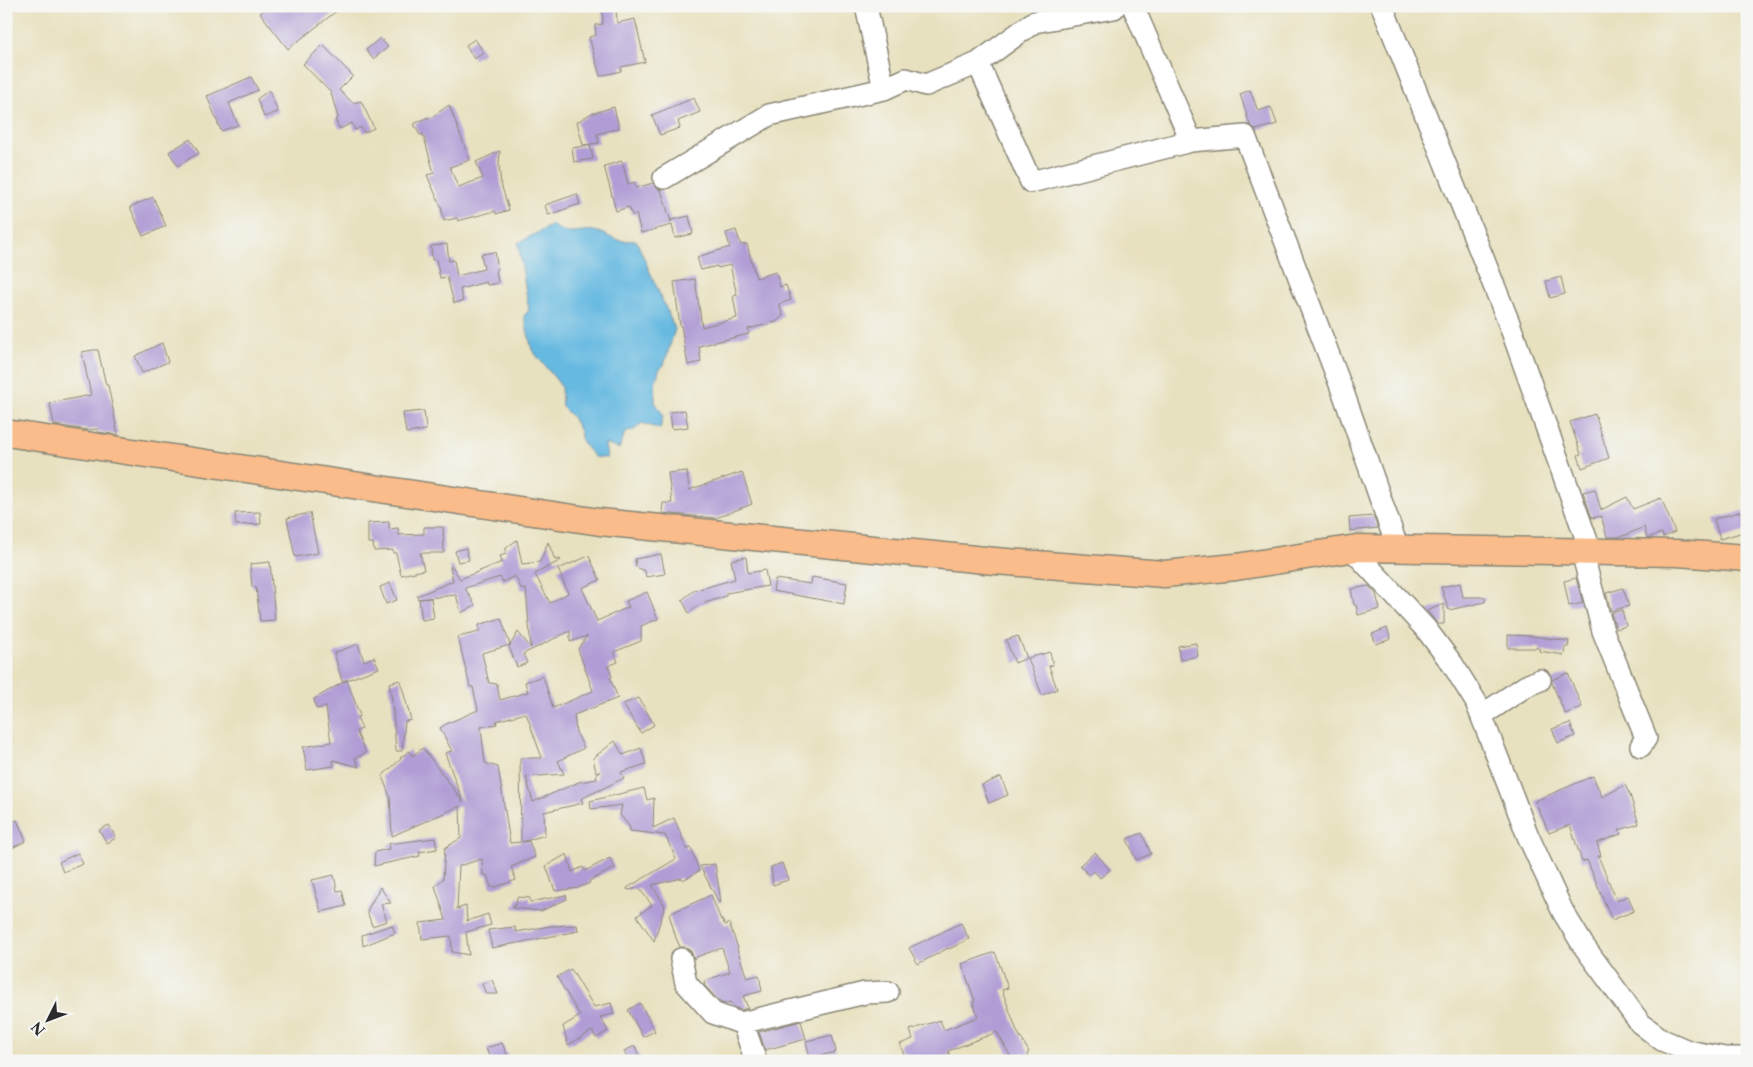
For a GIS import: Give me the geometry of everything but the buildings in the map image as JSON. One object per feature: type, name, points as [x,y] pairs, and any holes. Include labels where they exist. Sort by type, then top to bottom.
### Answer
[{"type":"main road","points":[[6,433],[600,522],[996,561],[1164,574],[1236,567],[1352,549],[1677,553],[1747,558]]},
{"type":"street","points":[[866,6],[884,89]]},
{"type":"street","points":[[1382,6],[1509,323],[1586,552],[1603,631],[1646,738],[1641,746]]},
{"type":"street","points":[[664,178],[769,115],[884,89],[906,79],[926,85],[978,63],[1034,22],[1120,7],[1191,141]]},
{"type":"street","points":[[978,63],[1031,182],[1191,141],[1245,136],[1343,392],[1398,549]]},
{"type":"street","points":[[1352,549],[1426,629],[1453,665],[1476,702],[1521,819],[1562,912],[1583,945],[1640,1023],[1662,1040],[1688,1051],[1726,1058],[1747,1058]]},
{"type":"street","points":[[1482,715],[1526,686],[1540,680]]},
{"type":"street","points":[[681,959],[686,983],[713,1013],[743,1024],[756,1061]]},
{"type":"street","points":[[740,1023],[865,993],[888,992]]},
{"type":"water","points":[[552,225],[564,231],[592,231],[620,240],[636,240],[675,329],[664,365],[659,370],[655,384],[655,402],[663,415],[660,429],[642,423],[634,430],[625,433],[619,449],[605,444],[607,458],[594,457],[582,442],[580,431],[572,417],[562,407],[561,387],[532,350],[524,316],[529,310],[518,243]]}]
